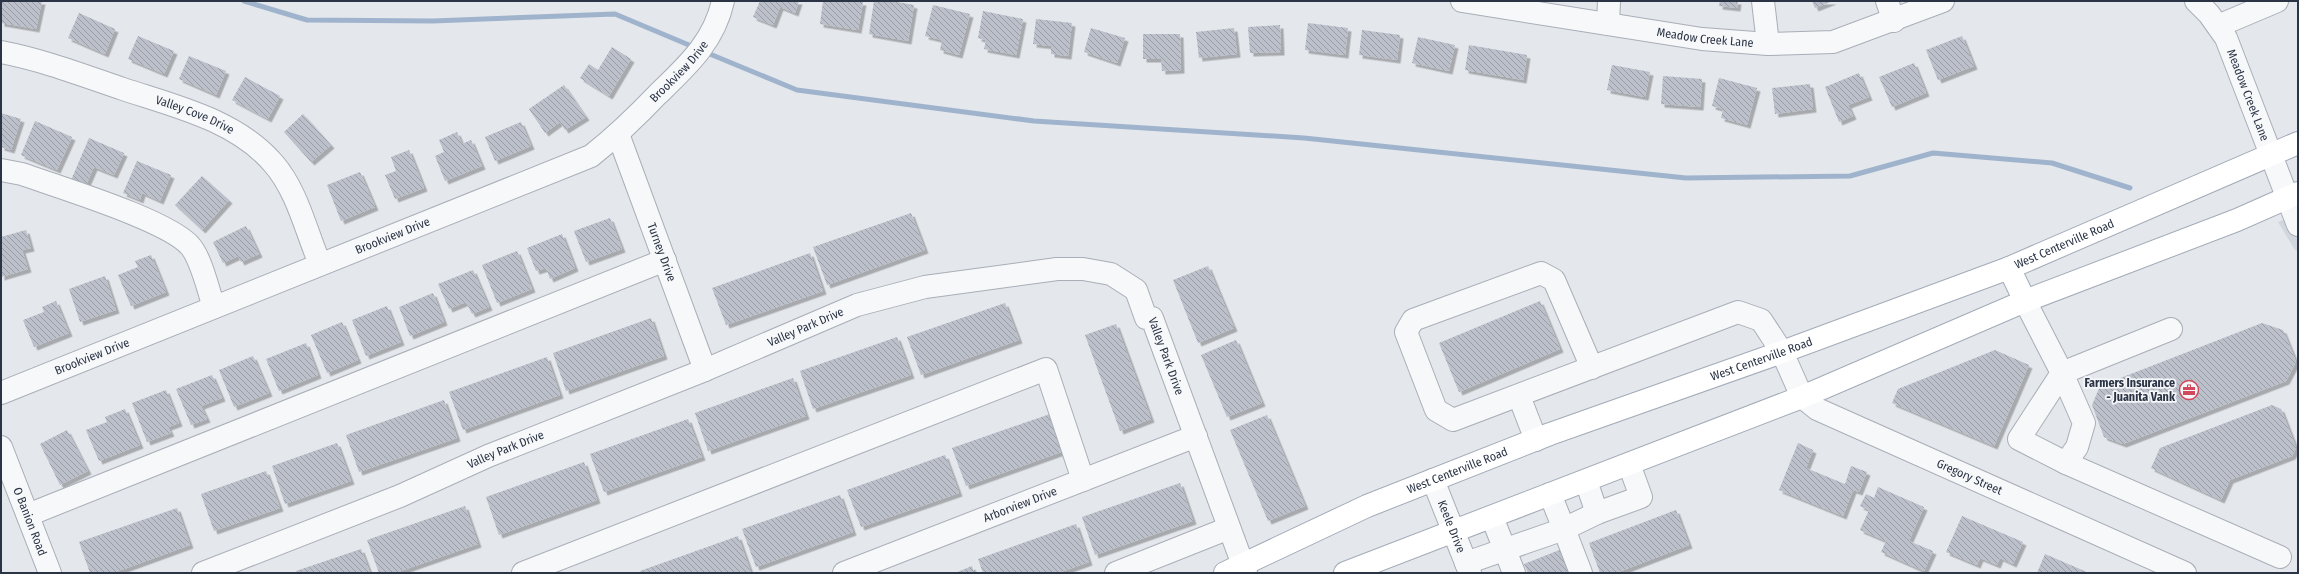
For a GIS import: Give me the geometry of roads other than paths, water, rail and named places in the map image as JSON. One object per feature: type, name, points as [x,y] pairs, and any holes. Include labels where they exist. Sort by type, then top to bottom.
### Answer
[{"type":"main road","name":"West Centerville Road","points":[[1238,571],[1367,506],[1536,440],[1782,352],[2009,268],[2298,143]]},
{"type":"main road","points":[[1345,573],[1383,567],[1453,532],[1802,397],[2024,301],[2237,220],[2292,195]]},
{"type":"main road","points":[[2009,268],[2024,301]]},
{"type":"street","name":"Meadow Creek Lane","points":[[1462,1],[1702,39],[1768,44],[1833,42],[1890,11],[1943,1]]},
{"type":"street","points":[[1608,24],[1609,1]]},
{"type":"street","points":[[1763,1],[1768,44]]},
{"type":"street","name":"Meadow Creek Lane","points":[[2196,1],[2218,26],[2226,38],[2272,154],[2292,195],[2298,225]]},
{"type":"street","points":[[2218,26],[2233,9],[2277,1]]},
{"type":"street","name":"Brookview Drive","points":[[1,393],[591,156],[618,134],[691,64],[708,41],[721,9]]},
{"type":"street","name":"Valley Cove Drive","points":[[1,52],[44,61],[209,118],[244,137],[273,163],[290,188],[320,264]]},
{"type":"street","name":"Turney Drive","points":[[618,134],[705,370]]},
{"type":"street","points":[[1,170],[22,174],[153,222],[180,236],[192,248],[214,307]]},
{"type":"street","points":[[28,516],[665,260]]},
{"type":"street","name":"Valley Park Drive","points":[[203,573],[400,496],[488,456],[705,370],[857,305],[925,287],[1057,270],[1083,270],[1111,274],[1136,290],[1146,318],[1152,318],[1196,436],[1229,528],[1238,571]]},
{"type":"street","name":"Gregory Street","points":[[1592,368],[1554,280],[1541,273],[1413,320],[1406,332],[1436,410],[1453,420],[1519,396],[1592,368],[1738,312],[1761,320],[1782,352],[1802,397],[1817,409],[2186,573]]},
{"type":"street","points":[[2024,301],[2062,373],[2084,424],[2077,447],[2066,463]]},
{"type":"street","points":[[2171,329],[2062,373],[2020,440],[2066,463],[2280,557]]},
{"type":"street","points":[[523,573],[1046,368],[1083,480]]},
{"type":"street","points":[[1519,396],[1536,440]]},
{"type":"street","name":"Arborview Drive","points":[[844,573],[1196,436]]},
{"type":"street","name":"O Banion Road","points":[[1,447],[50,573]]},
{"type":"street","points":[[1468,568],[1505,550],[1564,529],[1597,513],[1641,497],[1629,464]]},
{"type":"street","name":"Keele Drive","points":[[1433,480],[1468,568]]},
{"type":"street","points":[[1586,480],[1597,513]]},
{"type":"street","points":[[1550,494],[1581,573]]},
{"type":"street","points":[[1492,517],[1514,573]]},
{"type":"street","points":[[1116,573],[1229,528]]},
{"type":"waterway","points":[[244,1],[307,20],[433,21],[615,14],[696,48]]},
{"type":"waterway","points":[[705,52],[797,90],[1034,121],[1304,138],[1686,178],[1850,176],[1933,153],[2052,163],[2130,188]]},
{"type":"place","name":"Farmers Insurance - Juanita Vank","points":[[2189,390]]}]
